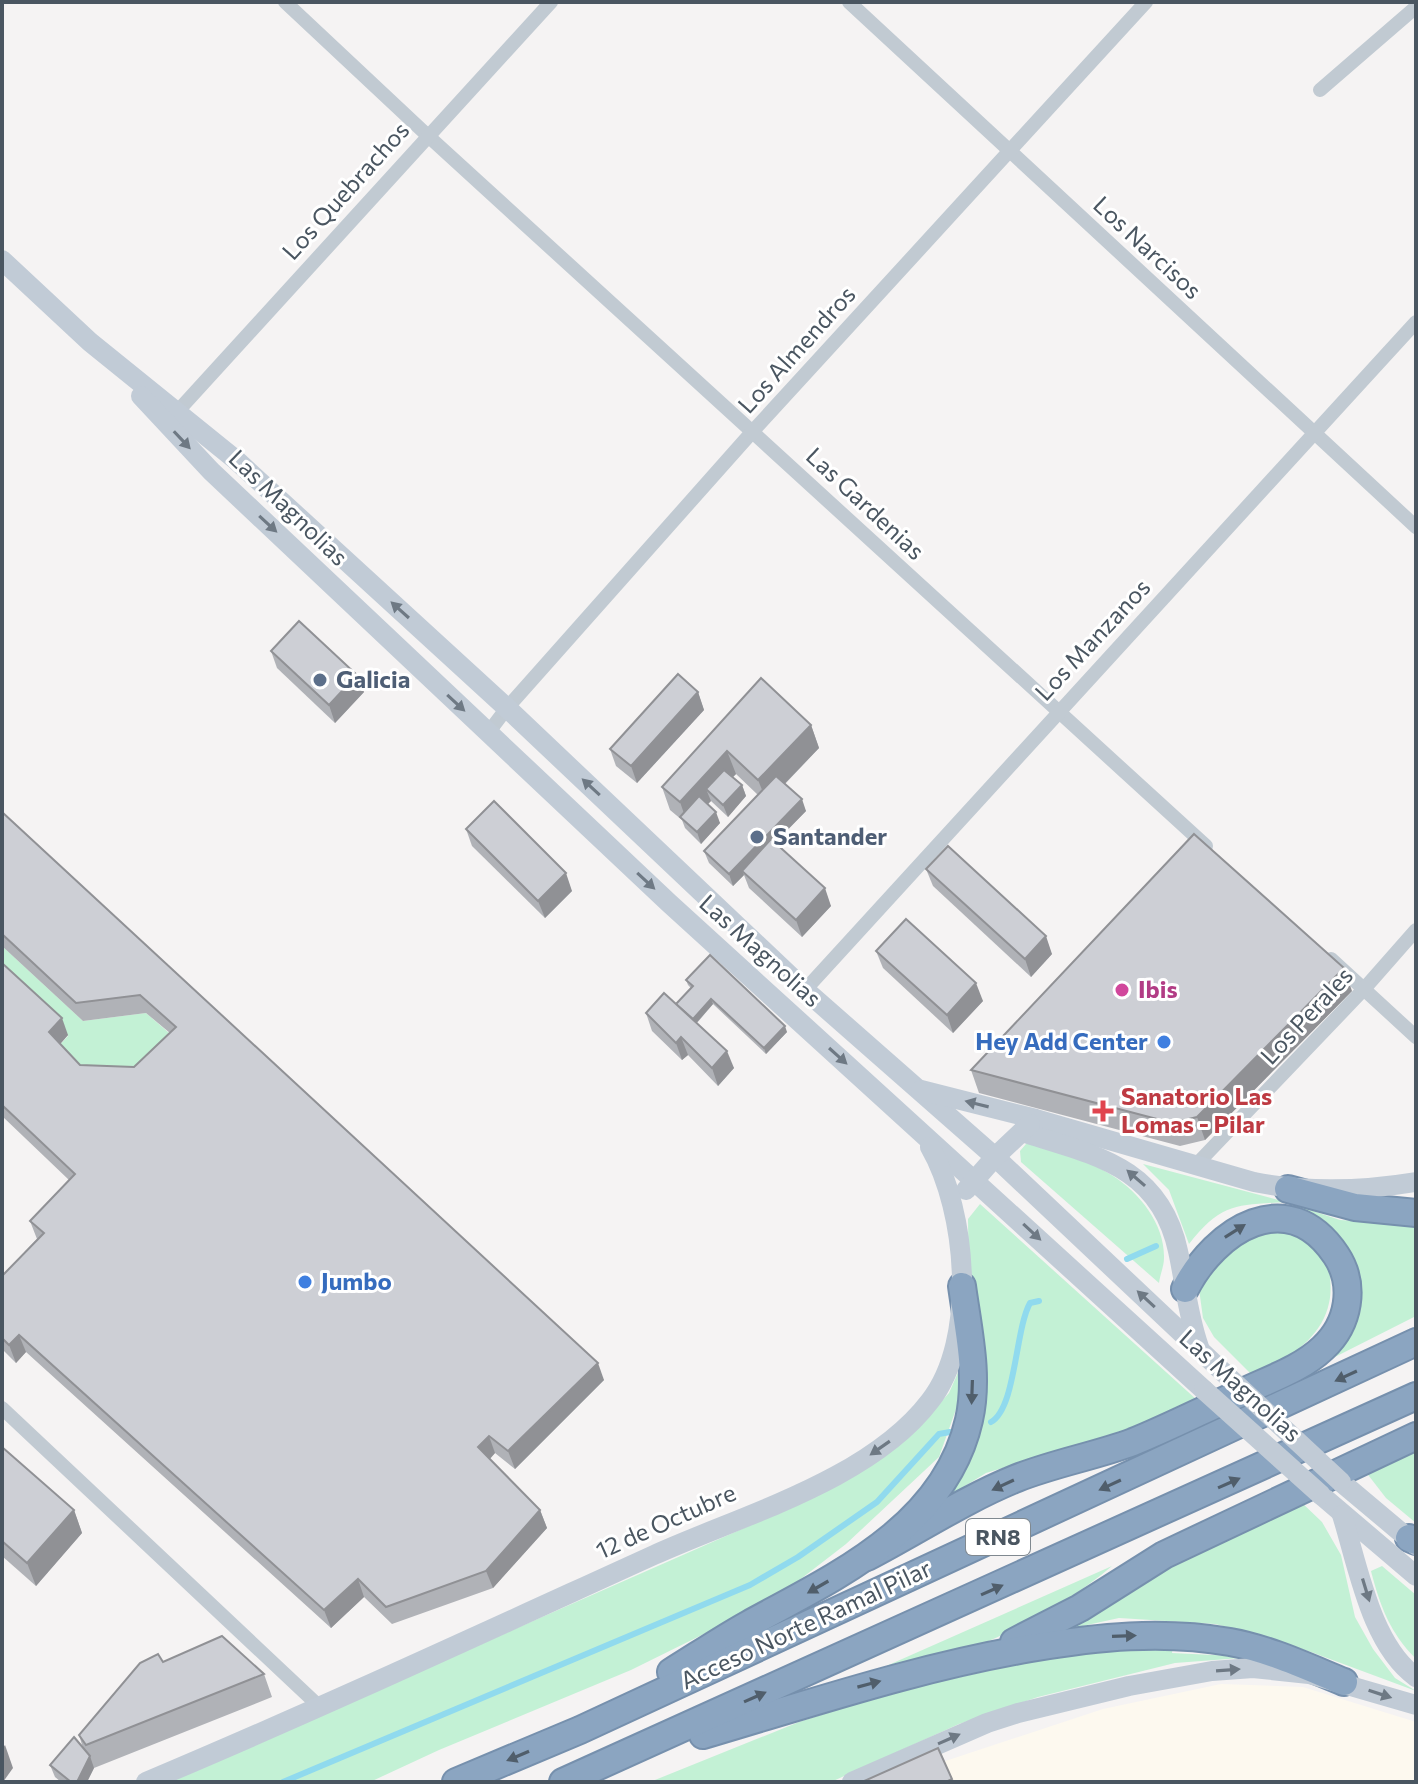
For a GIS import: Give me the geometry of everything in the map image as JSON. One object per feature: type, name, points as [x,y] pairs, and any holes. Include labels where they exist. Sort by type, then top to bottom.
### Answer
[{"type":"highway","points":[[1288,1189],[1355,1207],[1416,1213]]},
{"type":"highway","points":[[580,1730],[746,1626],[867,1557],[1017,1479],[1132,1442],[1289,1371],[1322,1349],[1335,1334],[1344,1317],[1347,1297],[1344,1271],[1335,1254],[1320,1237],[1292,1222],[1267,1219],[1248,1223],[1225,1237],[1199,1263],[1185,1289]]},
{"type":"highway","points":[[867,1557],[908,1521],[936,1490],[953,1463],[965,1435],[972,1378],[962,1286]]},
{"type":"highway","name":"Acceso Norte Ramal Pilar","points":[[456,1782],[580,1730],[1416,1342]]},
{"type":"highway","name":"Acceso Norte Ramal Pilar","points":[[563,1782],[1416,1396]]},
{"type":"highway","points":[[982,1657],[1065,1617],[1164,1555],[1416,1436]]},
{"type":"highway","points":[[607,1763],[844,1691],[982,1657],[1091,1638],[1178,1636],[1233,1642],[1264,1650],[1344,1682]]},
{"type":"main road","name":"Las Magnolias","points":[[2,260],[90,342],[211,471],[669,903],[1342,1515],[1416,1576]]},
{"type":"main road","name":"Las Magnolias","points":[[90,342],[236,460],[507,708],[805,990],[995,1157],[1341,1482],[1414,1541]]},
{"type":"main road","points":[[918,1089],[1029,1126],[1288,1189],[1369,1189],[1416,1182]]},
{"type":"main road","points":[[953,1210],[974,1179],[1029,1126]]},
{"type":"main road","points":[[1029,1126],[1125,1169],[1158,1201],[1168,1218],[1178,1248],[1192,1325],[1202,1352]]},
{"type":"main road","name":"12 de Octubre","points":[[146,1782],[321,1708],[701,1533],[792,1496],[842,1472],[876,1451],[908,1425],[931,1400],[952,1360],[959,1328],[962,1286],[953,1210],[943,1170],[920,1130]]},
{"type":"main road","points":[[1342,1515],[1384,1640],[1402,1665],[1416,1677]]},
{"type":"main road","points":[[852,1782],[987,1723],[1018,1713],[1153,1681],[1212,1671],[1253,1668],[1287,1670],[1344,1682],[1416,1705]]},
{"type":"street","name":"Las Gardenias","points":[[285,2],[1211,851]]},
{"type":"street","name":"Los Quebrachos","points":[[177,412],[551,2]]},
{"type":"street","name":"Los Narcisos","points":[[849,2],[1416,527]]},
{"type":"street","name":"Los Almendros","points":[[488,733],[753,431],[1146,2]]},
{"type":"street","points":[[1320,90],[1416,7]]},
{"type":"street","name":"Los Manzanos","points":[[805,990],[1416,322]]},
{"type":"street","name":"Los Perales","points":[[1195,1166],[1416,930]]},
{"type":"street","points":[[1317,947],[1416,1037]]},
{"type":"street","points":[[2,1408],[321,1708]]},
{"type":"shaded area","points":[[1221,1684],[1303,1687],[1416,1722],[1416,1782],[890,1782],[1103,1709]]},
{"type":"green space","points":[[2,946],[83,1021],[146,1013],[183,1045],[140,1085],[86,1083],[55,1050],[68,1036],[2,975]]},
{"type":"green space","points":[[1026,1144],[1038,1144],[1095,1166],[1132,1191],[1149,1211],[1160,1234],[1164,1258],[1159,1283],[1021,1162],[1020,1151]]},
{"type":"green space","points":[[1143,1164],[1286,1202],[1242,1206],[1221,1213],[1189,1244],[1169,1190]]},
{"type":"green space","points":[[980,1204],[1197,1400],[1129,1429],[986,1473],[926,1510],[971,1449],[968,1219]]},
{"type":"green space","points":[[1301,1207],[1340,1220],[1416,1225],[1416,1316],[1325,1362],[1348,1337],[1324,1226]]},
{"type":"green space","points":[[1273,1230],[1300,1234],[1329,1264],[1330,1298],[1325,1316],[1310,1339],[1288,1357],[1251,1374],[1214,1337],[1203,1318],[1199,1289],[1229,1242]]},
{"type":"green space","points":[[960,1368],[960,1398],[939,1457],[846,1544],[780,1595],[631,1670],[370,1782],[168,1782],[810,1499],[920,1425],[949,1393]]},
{"type":"green space","points":[[1416,1440],[1416,1523],[1386,1498],[1362,1467]]},
{"type":"green space","points":[[1299,1500],[1322,1522],[1341,1555],[1355,1617],[1373,1649],[1395,1678],[1416,1691],[1311,1652],[1215,1624],[1119,1618],[1064,1630],[1113,1598]]},
{"type":"green space","points":[[1112,1566],[1064,1602],[1011,1631],[963,1651],[879,1674],[884,1667]]},
{"type":"green space","points":[[1382,1566],[1416,1595],[1416,1659],[1399,1639],[1382,1607],[1371,1571]]},
{"type":"green space","points":[[1109,1644],[1173,1645],[1172,1653],[1254,1657],[1175,1663],[1038,1697],[959,1724],[831,1782],[650,1782],[799,1722],[893,1692]]},
{"type":"building","name":"Galicia","points":[[299,621],[357,675],[329,705],[271,651]]},
{"type":"building","points":[[678,674],[698,692],[631,766],[610,749]]},
{"type":"building","points":[[761,678],[811,725],[758,780],[727,751],[680,802],[662,787]]},
{"type":"building","points":[[724,770],[742,785],[723,805],[706,789]]},
{"type":"building","name":"Santander","points":[[776,776],[802,799],[729,874],[704,851]]},
{"type":"building","points":[[699,796],[716,812],[697,832],[680,817]]},
{"type":"building","points":[[494,801],[566,873],[538,901],[466,829]]},
{"type":"building","points":[[2,812],[598,1363],[508,1451],[489,1436],[478,1447],[540,1510],[486,1571],[386,1607],[358,1579],[324,1610],[19,1335],[9,1345],[2,1338],[2,1276],[44,1233],[30,1221],[75,1174],[2,1105],[2,963],[62,1018],[49,1032],[80,1065],[134,1067],[176,1027],[140,995],[76,1003],[2,934]]},
{"type":"building","name":"Hey Add Center","points":[[1194,834],[1344,968],[1197,1117],[1172,1123],[971,1070]]},
{"type":"building","points":[[771,839],[825,888],[796,920],[742,871]]},
{"type":"building","points":[[948,846],[1046,936],[1025,959],[926,869]]},
{"type":"building","points":[[906,919],[976,983],[947,1015],[876,951]]},
{"type":"building","points":[[710,955],[785,1026],[764,1048],[711,999],[693,1019],[676,1004],[693,986],[686,980]]},
{"type":"building","points":[[664,993],[727,1051],[712,1068],[681,1037],[676,1043],[646,1013]]},
{"type":"building","points":[[2,1447],[74,1510],[27,1563],[2,1541]]},
{"type":"building","points":[[222,1636],[264,1674],[86,1745],[79,1735],[140,1663],[158,1654],[163,1662]]},
{"type":"building","points":[[74,1737],[90,1756],[77,1782],[71,1782],[50,1765]]},
{"type":"building","points":[[938,1748],[952,1779],[946,1782],[862,1782]]},
{"type":"waterway","points":[[1127,1259],[1156,1246]]},
{"type":"waterway","points":[[991,1422],[1006,1401],[1025,1315],[1030,1303],[1039,1301]]},
{"type":"waterway","points":[[283,1782],[750,1585],[798,1557],[877,1502],[939,1434],[950,1432]]},
{"type":"place","name":"Galicia","points":[[320,680]]},
{"type":"place","name":"Santander","points":[[757,837]]},
{"type":"place","name":"Ibis","points":[[1122,990]]},
{"type":"place","name":"Hey Add Center","points":[[1164,1042]]},
{"type":"place","name":"Sanatorio Las Lomas - Pilar","points":[[1103,1111]]},
{"type":"place","name":"Jumbo","points":[[305,1282]]}]
